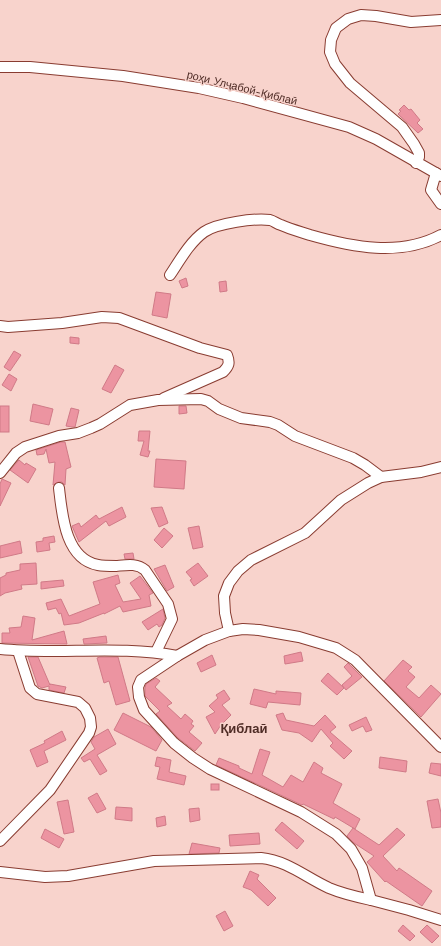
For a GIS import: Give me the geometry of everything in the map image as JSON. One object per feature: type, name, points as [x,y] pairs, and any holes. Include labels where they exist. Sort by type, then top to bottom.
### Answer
[{"type":"street","points":[[416,163],[420,157],[419,152],[402,128],[350,83],[335,64],[330,52],[331,40],[336,28],[348,19],[361,15],[411,22],[441,20]]},
{"type":"street","name":"роҳи Улҷабой-Қиблаӣ","points":[[0,67],[30,66],[123,76],[199,88],[243,98],[348,127],[376,139],[416,163],[438,174]]},
{"type":"street","points":[[438,174],[430,190],[441,204]]},
{"type":"street","points":[[170,275],[188,249],[205,232],[218,226],[239,222],[271,220],[282,226],[311,235],[343,243],[379,248],[408,247],[432,240],[441,235]]},
{"type":"street","points":[[0,326],[8,327],[62,323],[102,317],[119,318],[200,348],[227,355],[230,361],[223,372],[158,400]]},
{"type":"street","points":[[0,473],[16,453],[25,447],[59,436],[78,433],[91,428],[130,405],[158,400],[201,399],[208,401],[219,409],[241,418],[270,422],[286,429],[295,436],[353,458],[380,477]]},
{"type":"street","points":[[229,631],[225,613],[224,596],[229,584],[238,571],[251,560],[305,533],[341,500],[380,477],[421,472],[441,467]]},
{"type":"street","points":[[60,488],[62,518],[66,533],[75,550],[82,558],[98,565],[135,565],[141,567],[145,570],[168,604],[172,619],[156,652]]},
{"type":"street","points":[[371,900],[362,868],[351,849],[336,834],[301,812],[210,769],[174,743],[144,710],[139,697],[138,687],[141,680],[176,656],[205,640],[229,631],[243,629],[259,630],[299,637],[336,648],[355,660],[441,747]]},
{"type":"street","points":[[0,649],[18,651],[66,650],[156,652],[176,656]]},
{"type":"street","points":[[0,841],[50,790],[90,734],[91,727],[90,718],[85,708],[78,702],[36,694],[30,688],[18,651]]},
{"type":"street","points":[[0,872],[45,877],[68,876],[154,861],[261,858],[273,859],[344,894],[409,910],[441,920]]},
{"type":"building","points":[[404,105],[409,110],[411,109],[420,120],[417,123],[423,129],[418,133],[398,114],[401,111],[399,110]]},
{"type":"building","points":[[186,278],[188,286],[182,288],[179,281]]},
{"type":"building","points":[[226,281],[227,291],[220,292],[219,282]]},
{"type":"building","points":[[156,292],[171,294],[167,318],[152,315]]},
{"type":"building","points":[[70,337],[79,338],[79,344],[70,343]]},
{"type":"building","points":[[14,351],[21,355],[10,371],[4,367]]},
{"type":"building","points":[[115,365],[124,370],[111,393],[102,389]]},
{"type":"building","points":[[9,374],[17,379],[11,391],[2,385]]},
{"type":"building","points":[[33,404],[53,409],[49,425],[30,421]]},
{"type":"building","points":[[0,406],[9,406],[9,432],[0,432]]},
{"type":"building","points":[[179,406],[186,406],[187,413],[179,414]]},
{"type":"building","points":[[71,408],[79,410],[75,427],[66,426]]},
{"type":"building","points":[[139,431],[150,431],[148,451],[150,451],[148,457],[140,455],[144,441],[138,441]]},
{"type":"building","points":[[65,442],[71,467],[66,469],[65,485],[62,482],[59,482],[53,485],[55,462],[49,463],[46,449],[44,454],[37,455],[36,450]]},
{"type":"building","points":[[156,459],[186,461],[184,489],[154,487]]},
{"type":"building","points":[[19,460],[25,465],[26,463],[36,469],[28,483],[10,470]]},
{"type":"building","points":[[2,479],[11,483],[0,506],[0,484]]},
{"type":"building","points":[[122,507],[126,517],[109,526],[106,521],[79,542],[72,526],[79,523],[81,527],[96,515],[99,519]]},
{"type":"building","points":[[162,507],[168,523],[159,527],[151,508]]},
{"type":"building","points":[[199,526],[203,547],[193,549],[188,528]]},
{"type":"building","points":[[164,528],[173,536],[162,548],[154,540]]},
{"type":"building","points":[[54,536],[55,542],[49,543],[50,550],[37,552],[36,542],[43,541],[43,538]]},
{"type":"building","points":[[20,541],[22,553],[0,558],[0,546]]},
{"type":"building","points":[[133,553],[134,559],[125,559],[124,554]]},
{"type":"building","points":[[36,563],[37,584],[21,585],[22,589],[5,593],[0,596],[0,578],[6,575],[6,573],[20,570],[20,564]]},
{"type":"building","points":[[198,563],[208,576],[194,586],[190,580],[192,579],[186,572]]},
{"type":"building","points":[[165,565],[174,587],[167,591],[154,569]]},
{"type":"building","points":[[118,575],[120,583],[115,585],[123,602],[141,599],[130,583],[140,576],[153,593],[149,595],[151,606],[123,612],[120,606],[104,614],[79,623],[64,625],[61,613],[59,614],[56,608],[48,610],[46,603],[61,599],[69,616],[100,604],[93,582]]},
{"type":"building","points":[[63,580],[64,586],[41,589],[41,582]]},
{"type":"building","points":[[163,609],[165,618],[162,625],[159,627],[157,624],[148,630],[142,622]]},
{"type":"building","points":[[23,616],[35,618],[32,640],[64,631],[67,644],[2,643],[2,633],[10,633],[9,628],[21,627]]},
{"type":"building","points":[[106,636],[107,643],[84,644],[83,639]]},
{"type":"building","points":[[301,652],[303,661],[285,664],[284,656]]},
{"type":"building","points":[[212,655],[216,665],[201,672],[197,663]]},
{"type":"building","points":[[28,657],[38,657],[50,685],[66,687],[64,693],[49,690],[49,686],[42,688],[38,686]]},
{"type":"building","points":[[118,657],[130,701],[116,705],[109,681],[104,683],[97,658]]},
{"type":"building","points":[[403,660],[412,667],[408,671],[415,677],[406,687],[419,698],[431,685],[441,694],[421,717],[384,681]]},
{"type":"building","points":[[348,663],[362,677],[346,690],[342,685],[352,676],[344,667]]},
{"type":"building","points":[[328,673],[344,688],[337,695],[321,681]]},
{"type":"building","points":[[156,678],[160,681],[155,687],[172,703],[167,706],[181,719],[185,714],[193,721],[191,724],[194,726],[189,732],[202,743],[195,751],[178,738],[156,714],[160,711],[145,696],[146,684]]},
{"type":"building","points":[[254,689],[276,694],[276,691],[301,693],[300,705],[268,702],[266,708],[250,704]]},
{"type":"building","points":[[224,690],[230,699],[222,705],[231,715],[221,725],[215,734],[206,717],[215,712],[209,706],[218,698],[216,695]]},
{"type":"building","points":[[123,713],[151,727],[162,740],[156,751],[114,730]]},
{"type":"building","points":[[283,713],[286,720],[314,726],[325,715],[336,727],[330,732],[352,751],[344,759],[330,746],[333,743],[321,729],[312,742],[299,733],[282,730],[276,715]]},
{"type":"building","points":[[366,717],[372,730],[366,732],[363,726],[352,731],[349,725]]},
{"type":"building","points":[[108,729],[116,744],[97,755],[107,771],[100,775],[90,759],[84,762],[81,758],[95,749],[91,742],[94,737]]},
{"type":"building","points":[[62,731],[66,740],[44,751],[48,762],[37,767],[30,750],[45,743],[44,741]]},
{"type":"building","points":[[260,749],[270,752],[262,775],[283,787],[291,775],[303,782],[314,762],[323,768],[321,773],[342,784],[333,803],[360,819],[355,829],[335,817],[334,819],[216,765],[219,758],[239,766],[239,768],[252,774]]},
{"type":"building","points":[[157,757],[171,760],[169,772],[186,776],[184,785],[157,779],[160,767],[155,766]]},
{"type":"building","points":[[380,757],[407,761],[406,772],[379,768]]},
{"type":"building","points":[[431,763],[441,764],[441,776],[429,773]]},
{"type":"building","points":[[211,784],[219,784],[219,790],[211,790]]},
{"type":"building","points":[[97,793],[106,809],[97,813],[88,798]]},
{"type":"building","points":[[438,799],[441,813],[441,827],[432,828],[427,801]]},
{"type":"building","points":[[68,800],[74,832],[64,834],[57,802]]},
{"type":"building","points":[[116,807],[132,808],[132,821],[115,819]]},
{"type":"building","points":[[199,808],[200,820],[190,822],[189,809]]},
{"type":"building","points":[[165,816],[166,825],[157,827],[156,818]]},
{"type":"building","points":[[282,822],[304,841],[297,849],[275,830]]},
{"type":"building","points":[[353,828],[379,845],[397,828],[405,835],[383,856],[397,871],[399,868],[432,891],[422,906],[386,881],[385,882],[367,862],[374,856],[354,843],[347,836]]},
{"type":"building","points":[[45,829],[64,839],[59,848],[41,838]]},
{"type":"building","points":[[259,833],[260,844],[230,846],[229,835]]},
{"type":"building","points":[[192,843],[220,848],[219,853],[189,854]]},
{"type":"building","points":[[250,871],[259,875],[257,879],[276,898],[268,906],[251,890],[243,887]]},
{"type":"building","points":[[225,911],[233,926],[224,931],[216,916]]},
{"type":"building","points":[[403,925],[415,936],[410,941],[398,931]]},
{"type":"building","points":[[427,925],[439,936],[432,943],[420,932]]},
{"type":"district","name":"Қиблаӣ","points":[[244,728]]}]
